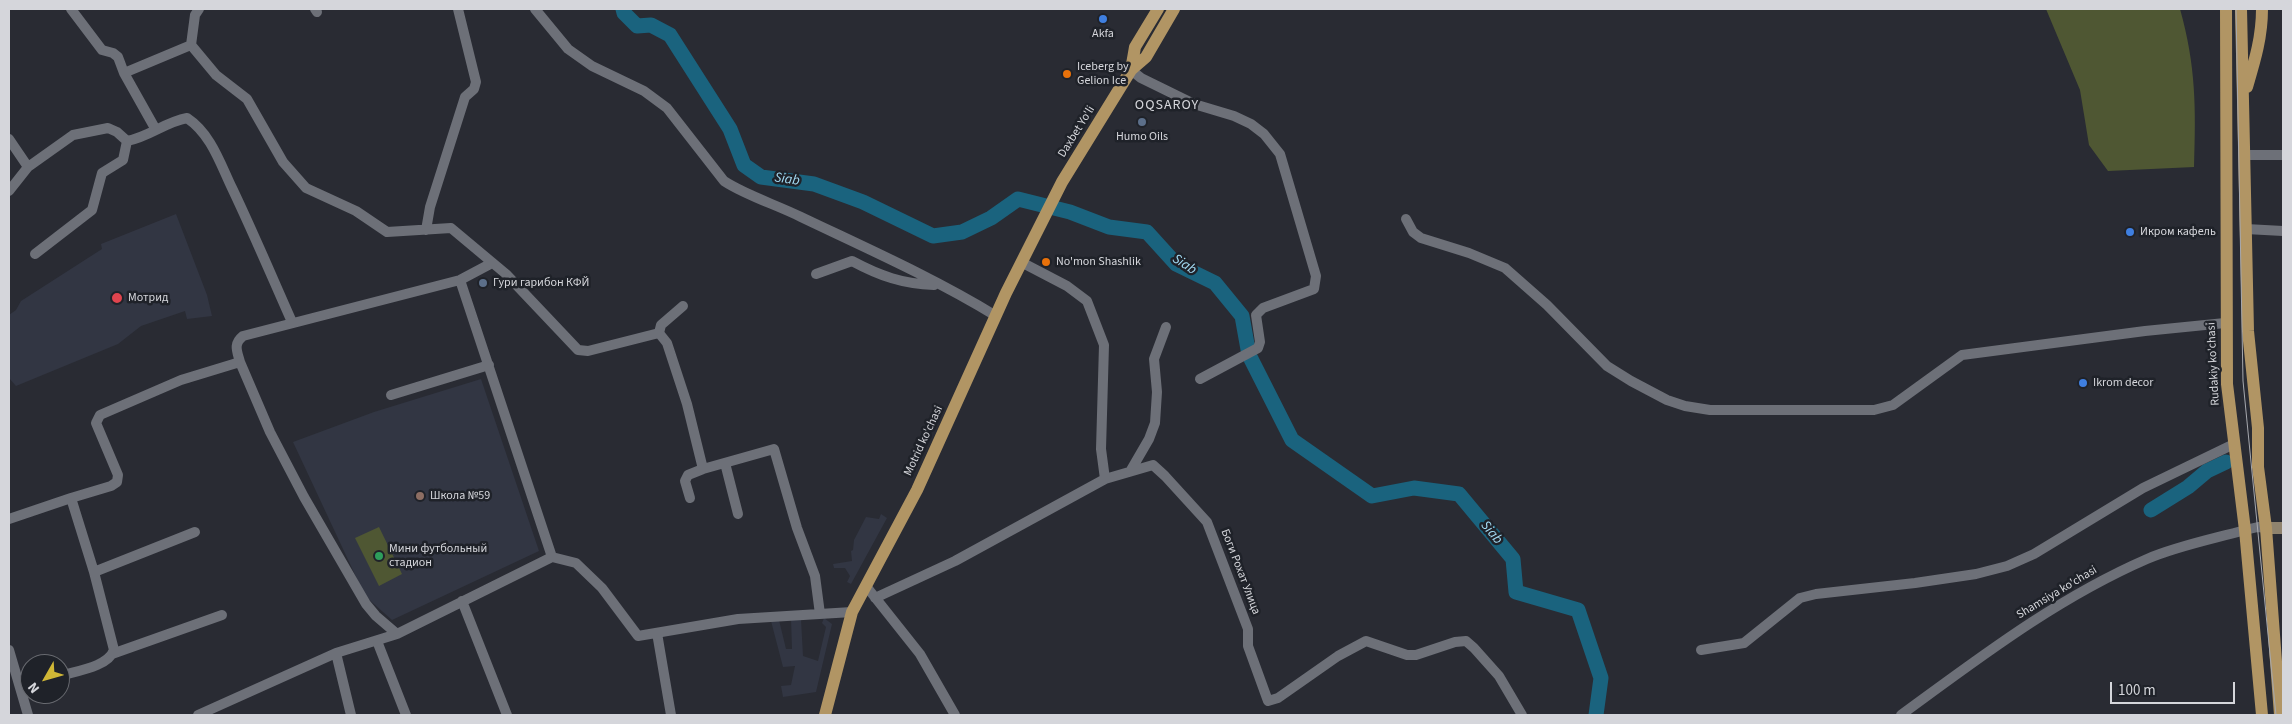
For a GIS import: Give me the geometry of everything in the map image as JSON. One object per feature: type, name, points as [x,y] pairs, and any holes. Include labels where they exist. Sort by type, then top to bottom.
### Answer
[{"type":"main road","name":"Daxbet Yo'li","points":[[1131,70],[1135,47],[1158,9]]},
{"type":"main road","name":"Daxbet Yo'li","points":[[1062,182],[1131,70],[1146,57],[1174,9]]},
{"type":"main road","points":[[2217,9],[2227,88]]},
{"type":"main road","name":"Rudakiy ko'chasi","points":[[2226,9],[2225,323],[2227,384],[2245,530],[2262,715]]},
{"type":"main road","points":[[2241,9],[2248,331],[2252,386],[2258,428],[2258,467],[2266,528],[2280,715]]},
{"type":"main road","points":[[2243,98],[2259,47],[2262,31],[2262,9]]},
{"type":"main road","name":"Motrid ko'chasi","points":[[826,715],[852,612],[917,490],[1021,262],[1062,182]]},
{"type":"main road","points":[[2266,528],[2283,528]]},
{"type":"street","points":[[71,9],[102,50],[106,53],[113,53],[118,57],[124,73],[156,130]]},
{"type":"street","points":[[199,9],[195,15],[191,45],[216,75],[246,99],[283,162],[306,188],[356,211],[387,232],[450,228],[526,293],[578,350],[588,351],[659,333]]},
{"type":"street","points":[[426,230],[430,207],[465,97],[474,89],[476,82],[458,9]]},
{"type":"street","points":[[535,9],[568,49],[592,66],[644,91],[667,108],[724,181],[736,189],[764,200],[874,252],[996,316]]},
{"type":"street","points":[[124,73],[191,45]]},
{"type":"street","points":[[1131,70],[1141,78],[1194,104],[1234,116],[1251,124],[1264,134],[1280,154],[1316,284],[1314,289],[1263,308],[1256,315],[1260,342],[1258,348],[1200,380]]},
{"type":"street","points":[[127,141],[141,138],[172,121],[187,118],[202,131],[210,143],[245,214],[292,322]]},
{"type":"street","points":[[9,191],[28,167],[73,135],[108,128],[117,132],[127,141]]},
{"type":"street","points":[[9,140],[28,167]]},
{"type":"street","points":[[35,254],[92,210],[102,173],[123,160],[127,141]]},
{"type":"street","points":[[2244,155],[2283,155]]},
{"type":"street","points":[[1406,219],[1413,232],[1421,238],[1469,253],[1506,268],[1547,305],[1607,366],[1667,400],[1685,406],[1710,410],[1874,410],[1894,405],[1962,355],[2145,331],[2225,323]]},
{"type":"street","points":[[2246,228],[2283,231]]},
{"type":"street","points":[[816,274],[852,261],[871,271],[911,284],[938,285]]},
{"type":"street","points":[[1021,262],[1067,286],[1087,301],[1104,345],[1101,449],[1105,480]]},
{"type":"street","points":[[397,634],[376,616],[366,604],[304,498],[270,432],[240,362],[236,346],[243,336],[460,280],[492,263]]},
{"type":"street","points":[[460,280],[552,557]]},
{"type":"street","points":[[659,333],[661,325],[683,306]]},
{"type":"street","points":[[1131,470],[1155,423],[1158,392],[1154,359],[1166,327]]},
{"type":"street","points":[[659,333],[667,343],[687,404],[703,469]]},
{"type":"street","points":[[9,519],[111,486],[117,482],[118,476],[96,423],[100,415],[181,380],[240,362]]},
{"type":"street","points":[[391,395],[489,366]]},
{"type":"street","points":[[1701,650],[1744,643],[1800,598],[1816,594],[1976,574],[2008,566],[2034,554],[2143,488],[2234,444]]},
{"type":"street","points":[[690,498],[685,481],[688,475],[774,449],[797,528],[815,576],[820,614]]},
{"type":"street","points":[[725,463],[738,514]]},
{"type":"street","name":"Боги Рохат Улица","points":[[875,598],[955,561],[1105,480],[1131,470],[1153,465],[1166,476],[1207,522],[1248,630],[1248,646],[1268,701],[1278,698],[1338,656],[1366,641],[1407,655],[1416,655],[1455,642],[1466,641],[1499,676],[1522,715]]},
{"type":"street","points":[[71,498],[94,572],[114,650],[112,654]]},
{"type":"street","name":"Shamsiya ko'chasi","points":[[1901,715],[1990,649],[2092,584],[2149,558],[2245,530],[2258,527],[2266,528]]},
{"type":"street","points":[[94,572],[195,532]]},
{"type":"street","points":[[198,715],[336,653],[397,634],[552,557],[576,563],[602,588],[638,636],[738,619],[852,612]]},
{"type":"street","points":[[866,586],[920,654],[955,715]]},
{"type":"street","points":[[462,602],[507,715]]},
{"type":"street","points":[[70,673],[104,662],[112,654],[222,615]]},
{"type":"street","points":[[657,633],[671,715]]},
{"type":"street","points":[[377,641],[406,715]]},
{"type":"street","points":[[9,650],[28,715]]},
{"type":"street","points":[[336,653],[351,715]]},
{"type":"shaded area","name":"Мотрид","points":[[176,214],[207,295],[212,316],[187,319],[185,311],[141,326],[118,344],[16,386],[9,378],[9,315],[16,310],[21,301],[102,249],[101,244]]},
{"type":"shaded area","name":"Школа №59","points":[[481,379],[539,551],[392,620],[365,596],[293,442],[374,412]]},
{"type":"shaded area","points":[[881,514],[887,518],[851,584],[847,582],[850,576],[845,568],[834,568],[833,564],[852,561],[851,551],[853,550],[854,540],[866,517],[879,519]]},
{"type":"shaded area","points":[[824,618],[832,624],[816,692],[783,697],[781,686],[791,685],[795,666],[783,667],[771,621],[779,620],[786,649],[792,649],[791,619],[801,619],[803,656],[818,661],[826,627],[822,623]]},
{"type":"green space","points":[[2046,9],[2180,9],[2189,49],[2194,87],[2194,167],[2108,171],[2089,145],[2080,90]]},
{"type":"green space","name":"Мини футбольный стадион","points":[[379,527],[402,574],[379,586],[355,538]]},
{"type":"waterway","name":"Siab","points":[[623,9],[624,13],[637,26],[651,25],[670,35],[730,129],[744,165],[761,177],[814,184],[863,202],[933,236],[962,232],[991,218],[1018,199],[1070,212],[1109,227],[1147,232],[1176,264],[1215,283],[1242,316],[1249,355],[1292,440],[1372,496],[1414,488],[1459,494],[1513,559],[1516,592],[1578,610],[1601,678],[1596,715]]},
{"type":"waterway","points":[[2151,510],[2188,487],[2207,471],[2226,462]]},
{"type":"tram line","points":[[2236,9],[2243,381],[2276,715]]},
{"type":"place","name":"Akfa","points":[[1103,19]]},
{"type":"place","name":"Iceberg by Gelion Ice","points":[[1067,74]]},
{"type":"place","name":"Humo Oils","points":[[1142,122]]},
{"type":"place","name":"Икром кафель","points":[[2130,232]]},
{"type":"place","name":"No'mon Shashlik","points":[[1046,262]]},
{"type":"place","name":"Гури гарибон КФЙ","points":[[483,283]]},
{"type":"place","name":"Мотрид","points":[[117,298]]},
{"type":"place","name":"Ikrom decor","points":[[2083,383]]},
{"type":"place","name":"Школа №59","points":[[420,496]]},
{"type":"place","name":"Мини футбольный стадион","points":[[379,556]]},
{"type":"district","name":"OQSAROY","points":[[1167,106]]}]
